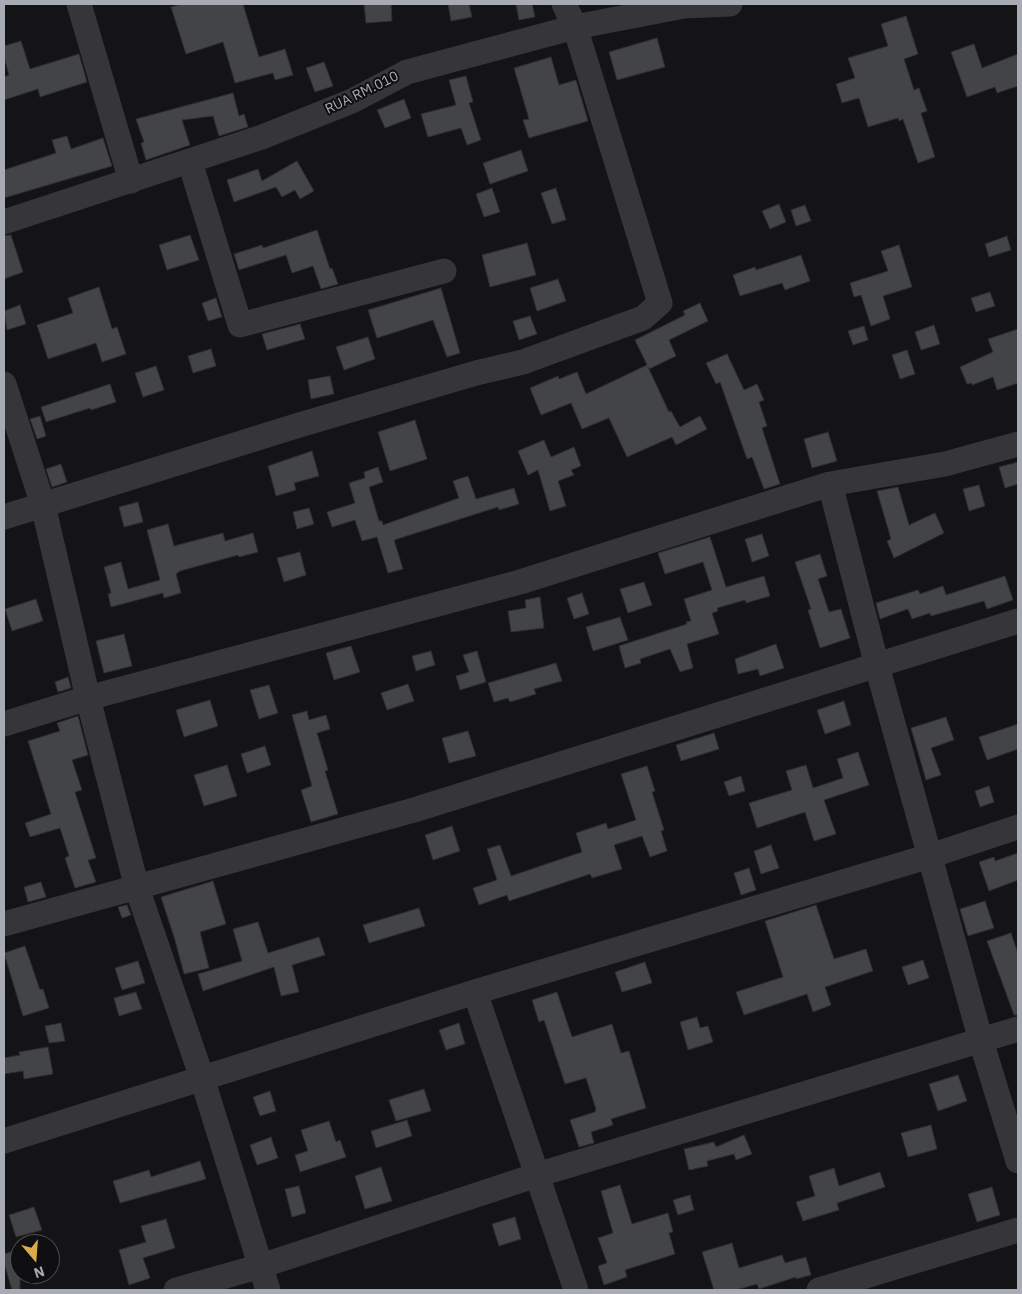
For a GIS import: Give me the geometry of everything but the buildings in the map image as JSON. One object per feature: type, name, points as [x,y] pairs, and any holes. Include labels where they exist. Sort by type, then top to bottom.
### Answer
[{"type":"street","points":[[79,4],[131,181]]},
{"type":"street","points":[[4,517],[296,426],[476,373],[524,362],[643,318],[660,303],[575,26],[564,4]]},
{"type":"street","name":"RUA RM.010","points":[[4,222],[262,137],[352,101],[407,72],[575,26],[684,6],[730,4]]},
{"type":"street","points":[[190,162],[240,326],[444,271]]},
{"type":"street","points":[[4,384],[43,505],[88,698],[136,888],[202,1078],[268,1290]]},
{"type":"street","points":[[4,724],[88,698],[520,582],[830,484],[974,457],[1018,444]]},
{"type":"street","points":[[830,484],[877,666],[981,1041],[1018,1161]]},
{"type":"street","points":[[4,924],[414,810],[1018,621]]},
{"type":"street","points":[[4,1141],[475,992],[930,856],[1018,827]]},
{"type":"street","points":[[475,992],[576,1290]]},
{"type":"street","points":[[176,1290],[261,1266],[537,1175],[1018,1029]]},
{"type":"street","points":[[819,1290],[1018,1230]]}]
